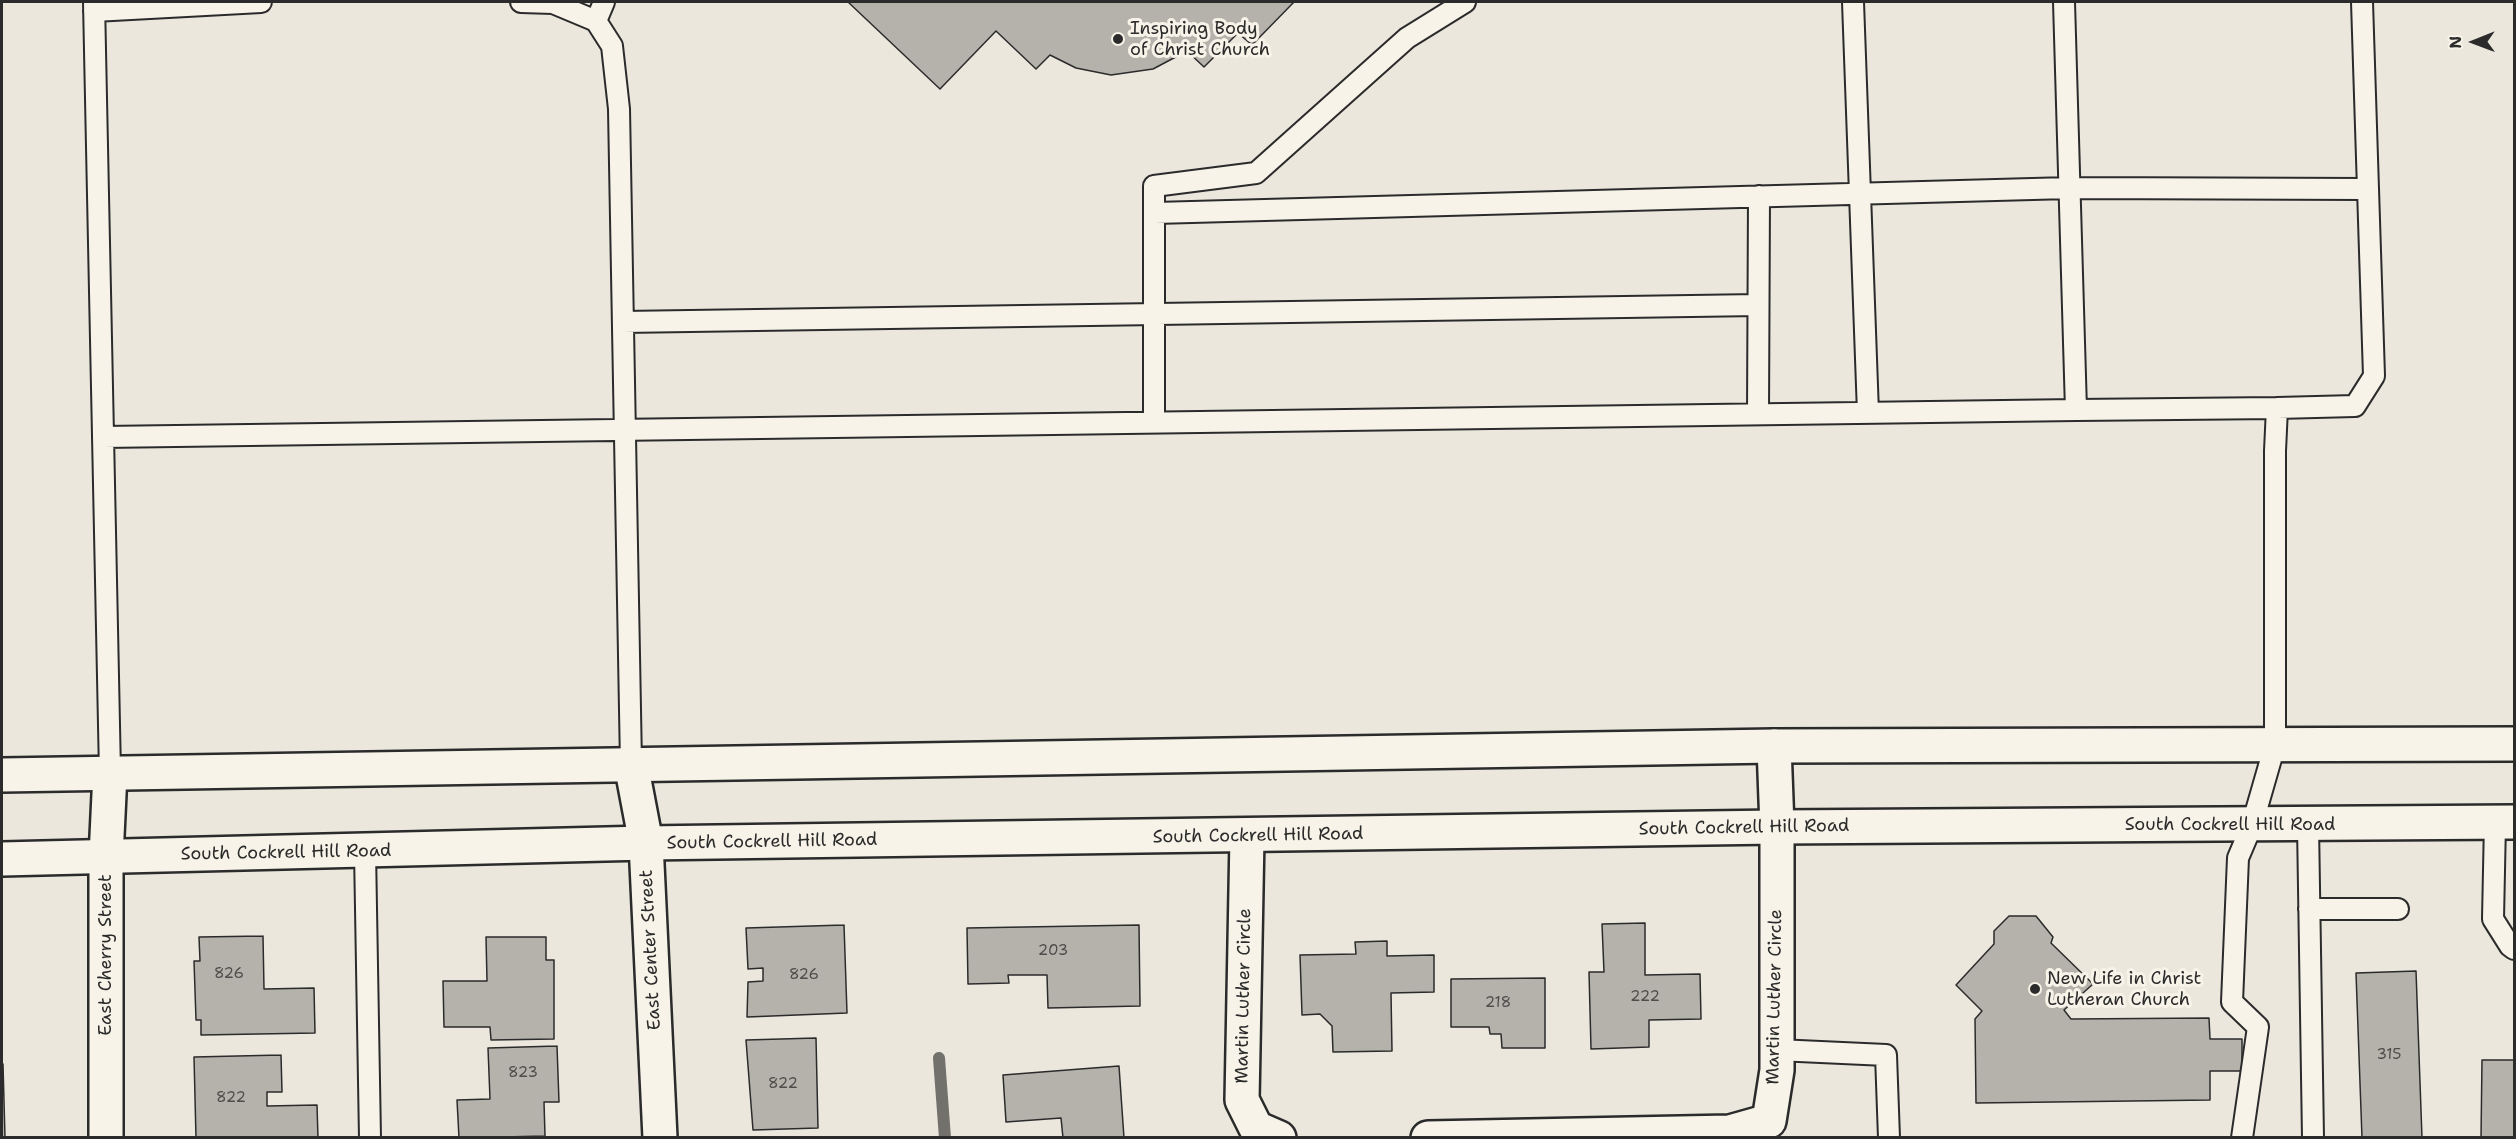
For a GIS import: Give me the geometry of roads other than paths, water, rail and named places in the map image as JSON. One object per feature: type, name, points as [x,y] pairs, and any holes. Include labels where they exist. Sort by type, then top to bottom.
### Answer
[{"type":"main road","points":[[2,775],[1774,746],[2514,744]]},
{"type":"main road","name":"Martin Luther Circle","points":[[1428,1137],[1730,1132],[1769,1121],[1777,1070],[1777,827],[1774,746]]},
{"type":"main road","name":"East Center Street","points":[[631,764],[646,843],[660,1137]]},
{"type":"main road","name":"East Cherry Street","points":[[106,1137],[106,857],[110,773]]},
{"type":"main road","name":"South Cockrell Hill Road","points":[[2,859],[646,843],[1247,837],[1777,827],[2505,822]]},
{"type":"main road","name":"Martin Luther Circle","points":[[1247,837],[1242,1100],[1256,1128],[1279,1137]]},
{"type":"lane","points":[[110,773],[94,6],[261,2]]},
{"type":"lane","points":[[521,2],[553,3],[596,21],[612,46],[620,109],[631,764]]},
{"type":"lane","points":[[596,21],[604,2]]},
{"type":"lane","points":[[1154,422],[1154,186],[1256,173],[1407,38],[1465,2]]},
{"type":"lane","points":[[1853,2],[1868,413]]},
{"type":"lane","points":[[2064,2],[2076,410]]},
{"type":"lane","points":[[103,437],[2355,406],[2374,376],[2362,2]]},
{"type":"lane","points":[[1155,213],[2069,188],[2368,189]]},
{"type":"lane","points":[[1758,414],[1759,196]]},
{"type":"lane","points":[[623,322],[1758,305]]},
{"type":"lane","points":[[2242,1137],[2258,1028],[2232,1002],[2238,858],[2252,825],[2275,745],[2277,408]]},
{"type":"lane","points":[[2505,822],[2493,919],[2514,949]]},
{"type":"lane","points":[[2308,825],[2313,1137]]},
{"type":"lane","points":[[365,850],[370,1137]]},
{"type":"lane","points":[[2309,909],[2398,909]]},
{"type":"lane","points":[[1777,1050],[1886,1055],[1889,1137]]},
{"type":"waterway","points":[[939,1058],[945,1138]]},
{"type":"place","name":"Inspiring Body of Christ Church","points":[[1118,39]]},
{"type":"place","name":"New Life in Christ Lutheran Church","points":[[2035,989]]}]
